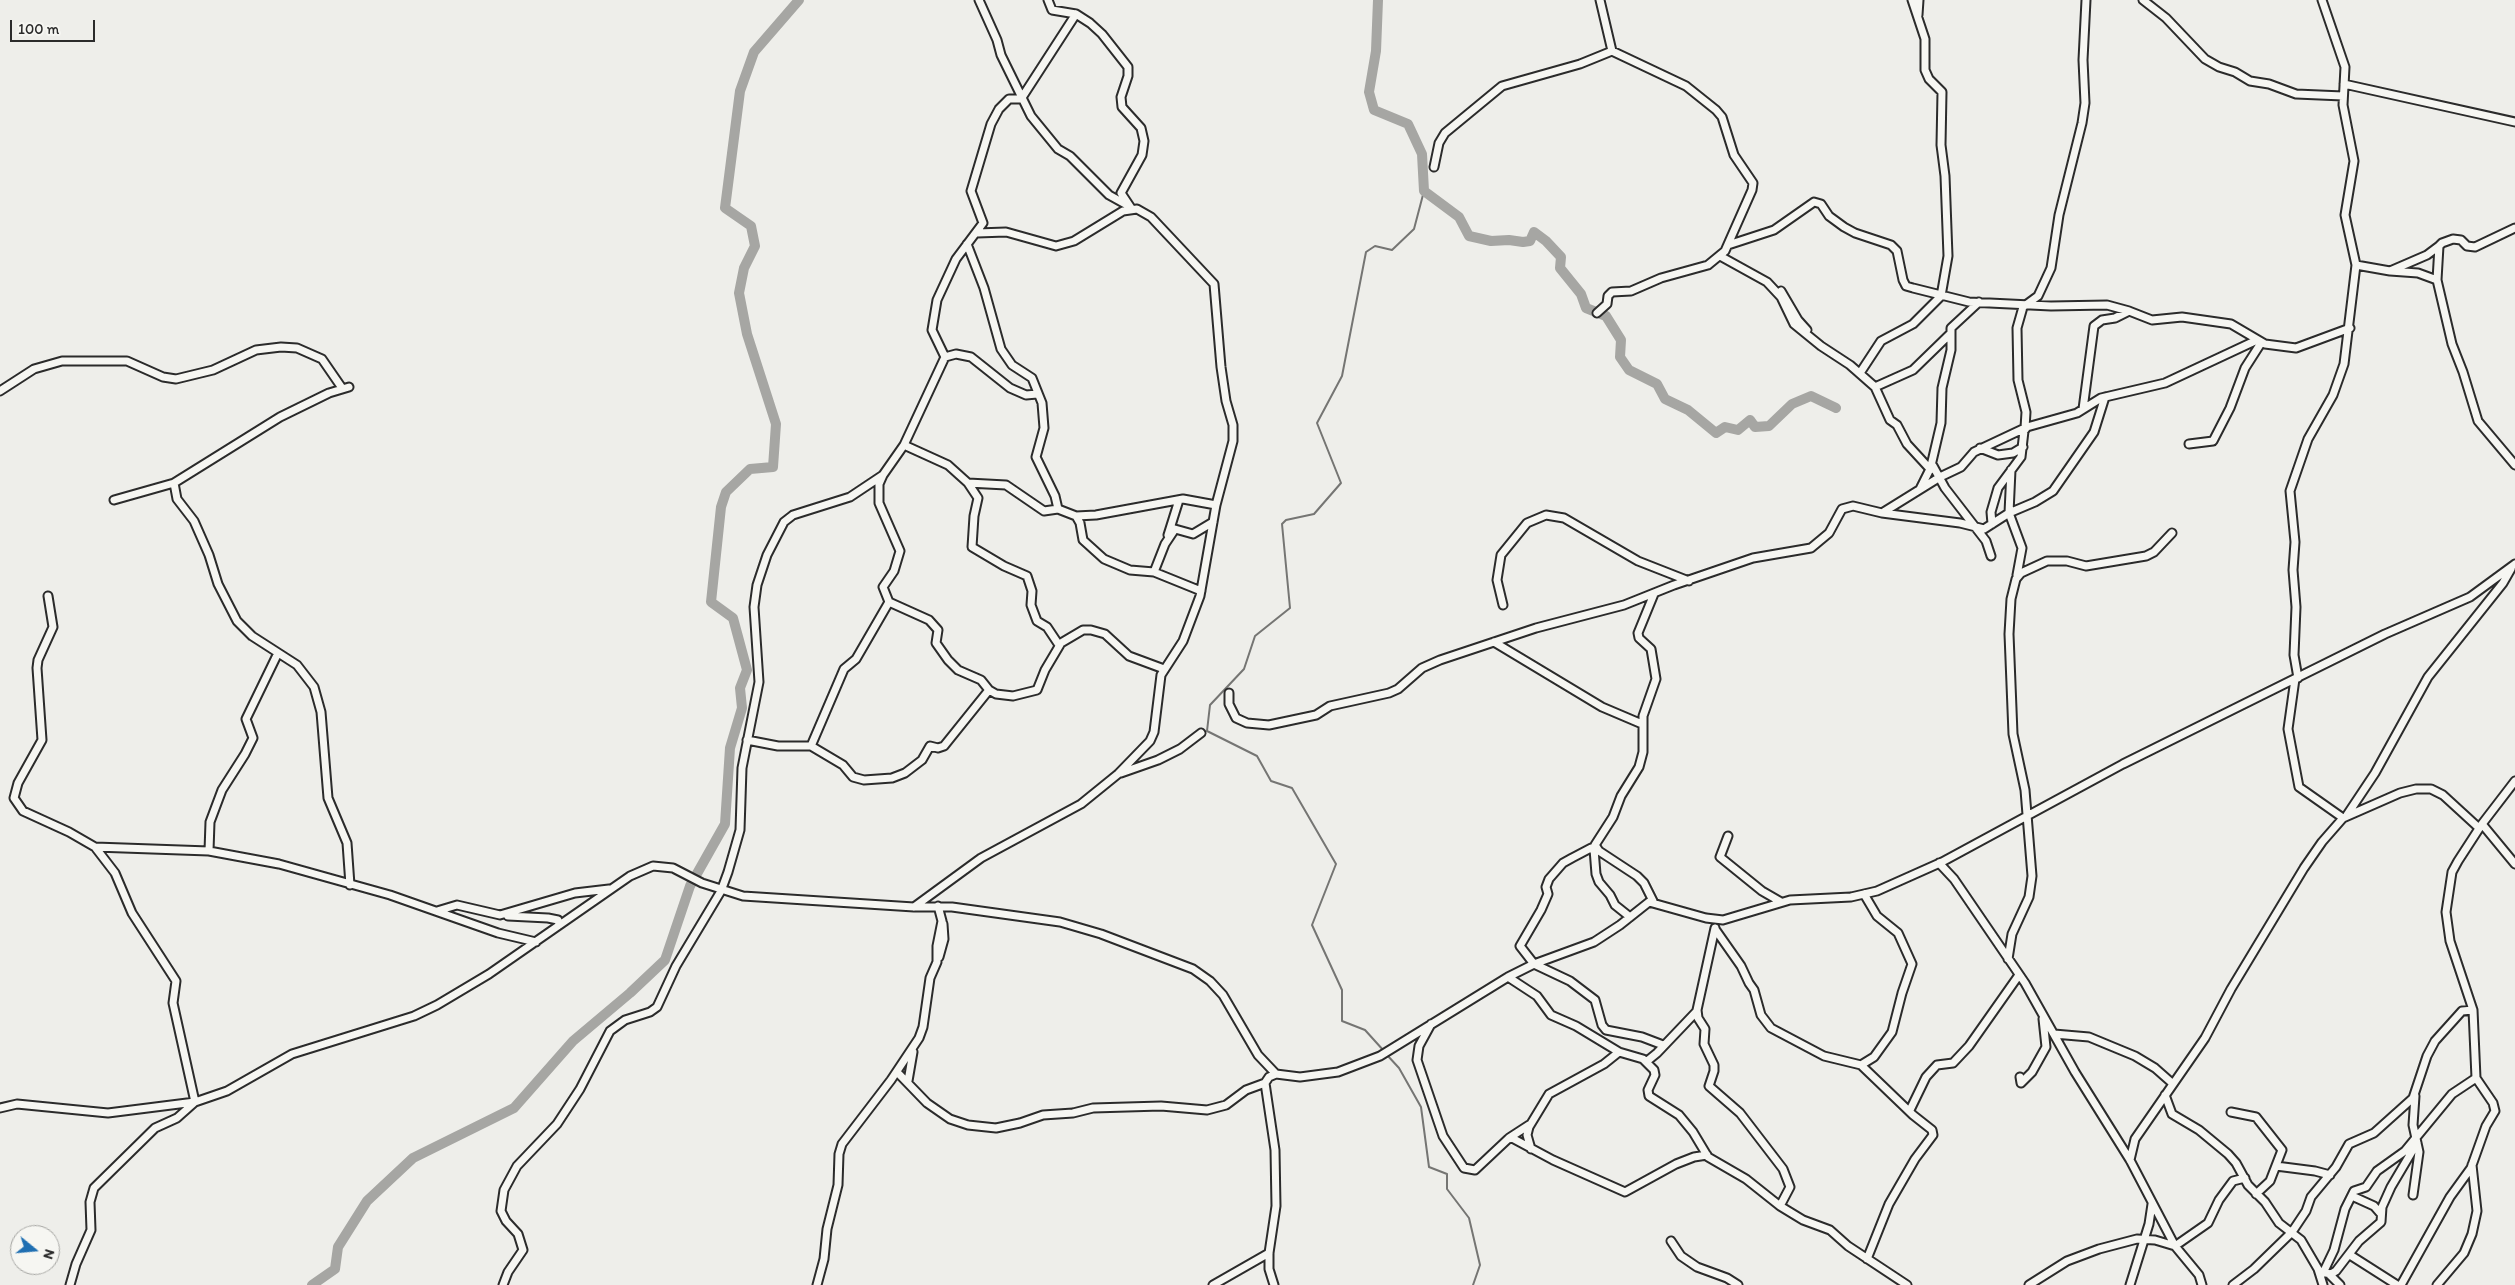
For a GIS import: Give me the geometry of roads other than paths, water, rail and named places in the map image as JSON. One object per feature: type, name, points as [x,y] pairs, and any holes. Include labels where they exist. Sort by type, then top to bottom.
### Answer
[{"type":"street","points":[[914,907],[981,858],[1081,804],[1118,774],[1153,737],[1158,688],[1164,669],[1182,641],[1201,591],[1216,505],[1233,441],[1233,425],[1226,401],[1220,367],[1216,290],[1214,284],[1147,213],[1109,195],[1070,156],[1053,144],[1031,116],[1022,99],[979,0]]},
{"type":"street","points":[[1048,0],[1052,10],[1076,14],[1102,34],[1128,67],[1121,97],[1122,107],[1141,128],[1144,141],[1142,155],[1122,190],[1122,195],[1129,206]]},
{"type":"street","points":[[1600,0],[1612,51]]},
{"type":"street","points":[[1860,373],[1881,341],[1913,324],[1940,296],[1948,256],[1949,236],[1941,145],[1943,97],[1939,87],[1929,79],[1926,70],[1926,47],[1912,0]]},
{"type":"street","points":[[1918,15],[1919,0]]},
{"type":"street","points":[[1992,524],[1991,512],[1998,488],[2021,457],[2026,428],[2026,412],[2018,380],[2016,336],[2021,311],[2038,296],[2051,268],[2061,208],[2083,118],[2086,0]]},
{"type":"street","points":[[2144,0],[2166,18],[2205,59],[2219,67],[2234,72],[2250,81],[2269,84],[2296,94],[2343,96]]},
{"type":"street","points":[[2322,0],[2342,58],[2343,96],[2354,161],[2346,215],[2356,265],[2347,354],[2339,381],[2326,410],[2308,439],[2290,491],[2295,542],[2293,570],[2296,607],[2294,655],[2296,678],[2288,729],[2299,787],[2345,817]]},
{"type":"street","points":[[1022,99],[1076,14]]},
{"type":"street","points":[[1434,167],[1439,143],[1445,133],[1502,86],[1580,64],[1612,51],[1686,86],[1722,117],[1734,155],[1753,183],[1752,190],[1728,245],[1720,256],[1708,265],[1661,278],[1631,291],[1612,292],[1608,296],[1607,304],[1598,313]]},
{"type":"street","points":[[2344,84],[2515,122]]},
{"type":"street","points":[[946,357],[934,335],[932,322],[937,300],[956,259],[983,223],[971,192],[991,124],[998,109],[1009,99],[1022,99]]},
{"type":"street","points":[[1728,245],[1774,230],[1814,202],[1821,204],[1829,216],[1855,234],[1891,245],[1897,251],[1901,273],[1906,286],[1940,296],[1979,302],[2026,305],[2107,305],[2152,320],[2182,317],[2231,324],[2259,341],[2296,348],[2350,328]]},
{"type":"street","points":[[977,233],[1006,232],[1056,246],[1074,242],[1129,206]]},
{"type":"street","points":[[2390,270],[2427,255],[2452,239],[2461,240],[2467,246],[2475,247],[2515,228]]},
{"type":"street","points":[[967,244],[984,288],[1001,349],[1012,365],[1032,378],[1042,403],[1044,422],[1036,457],[1055,496],[1058,509]]},
{"type":"street","points":[[2439,246],[2437,280],[2452,344],[2478,421],[2515,465]]},
{"type":"street","points":[[1720,256],[1746,269],[1785,295],[1798,320],[1810,336],[1860,373],[1875,387],[1890,420],[1939,477],[1986,541],[1991,556]]},
{"type":"street","points":[[2356,265],[2418,273],[2437,280]]},
{"type":"street","points":[[1875,387],[1912,370],[1950,334],[1955,322],[1979,302]]},
{"type":"street","points":[[2083,409],[2094,326],[2102,320],[2115,318],[2129,311]]},
{"type":"street","points":[[1920,489],[1932,468],[1934,446],[1941,423],[1942,388],[1951,350],[1950,334]]},
{"type":"street","points":[[1882,513],[1939,477],[1961,467],[1969,455],[1980,448],[2026,428],[2077,413],[2105,397],[2161,384],[2259,341]]},
{"type":"street","points":[[2189,444],[2213,441],[2230,408],[2259,341]]},
{"type":"street","points":[[0,391],[34,369],[62,360],[127,361],[162,377],[176,379],[213,370],[256,350],[281,346],[298,348],[322,359],[346,387],[280,417],[174,483],[114,500]]},
{"type":"street","points":[[1037,394],[1026,395],[1010,388],[970,357],[956,354],[946,357],[904,445],[879,484],[879,503],[900,551],[894,572],[884,587],[889,602],[929,620],[938,630],[936,643],[958,670],[983,681],[989,690],[1013,696],[1035,692],[1039,688],[1045,670],[1059,645],[1080,631],[1091,630],[1109,636],[1129,656],[1164,669]]},
{"type":"street","points":[[1229,693],[1229,704],[1236,718],[1247,723],[1269,726],[1316,714],[1330,706],[1394,691],[1414,673],[1429,664],[1536,628],[1624,605],[1753,558],[1811,548],[1829,533],[1839,511],[1846,506],[1882,513],[1960,523],[1984,529],[2009,513],[2036,502],[2052,491],[2094,432],[2105,397]]},
{"type":"street","points":[[904,445],[948,465],[968,483],[978,498],[974,516],[972,547],[1004,566],[1027,576],[1032,591],[1031,605],[1037,621],[1047,627],[1059,645]]},
{"type":"street","points":[[1980,448],[1998,455],[2013,453],[2023,447]]},
{"type":"street","points":[[2008,959],[2012,934],[2031,887],[2023,781],[2014,740],[2010,654],[2011,598],[2022,548],[2009,513],[2011,470]]},
{"type":"street","points":[[503,1285],[508,1272],[523,1250],[518,1234],[506,1221],[501,1211],[504,1190],[517,1166],[557,1124],[580,1089],[610,1031],[625,1020],[650,1012],[657,1007],[676,966],[721,891],[734,856],[740,830],[741,776],[759,682],[754,606],[762,568],[775,538],[784,522],[798,511],[850,497],[883,475]]},
{"type":"street","points":[[174,483],[177,499],[194,521],[209,555],[218,584],[238,621],[252,636],[292,662],[303,672],[314,687],[319,704],[328,798],[346,843],[350,885]]},
{"type":"street","points":[[968,483],[1006,485],[1044,511],[1058,509],[1076,516],[1125,511],[1179,500],[1216,505]]},
{"type":"street","points":[[1154,572],[1179,500]]},
{"type":"street","points":[[1503,605],[1497,580],[1501,555],[1527,523],[1546,515],[1564,518],[1638,561],[1689,581]]},
{"type":"street","points":[[1076,516],[1080,523],[1084,540],[1098,555],[1124,568],[1154,572],[1201,591]]},
{"type":"street","points":[[1165,544],[1175,529],[1193,534],[1213,522]]},
{"type":"street","points":[[2017,575],[2048,561],[2067,560],[2086,566],[2146,556],[2154,552],[2172,533]]},
{"type":"street","points":[[1274,1285],[1269,1269],[1269,1253],[1276,1206],[1275,1150],[1266,1083],[1269,1077],[1276,1074],[1300,1077],[1338,1072],[1380,1056],[1508,977],[1534,964],[1594,942],[1645,904],[1653,901],[1714,920],[1723,920],[1781,902],[1864,894],[1877,891],[1939,863],[2027,817],[2082,785],[2296,678],[2385,634],[2470,597],[2514,565]]},
{"type":"street","points":[[2130,1160],[2135,1139],[2205,1038],[2304,868],[2322,842],[2345,817],[2376,773],[2428,676],[2503,583],[2514,565]]},
{"type":"street","points":[[1630,917],[1615,905],[1599,882],[1596,874],[1596,844],[1613,816],[1621,796],[1639,767],[1643,752],[1642,724],[1644,709],[1656,679],[1651,649],[1639,638],[1638,633],[1654,594]]},
{"type":"street","points":[[48,596],[53,627],[38,660],[37,668],[42,740],[18,783],[14,798],[23,811],[69,832],[95,847],[115,874],[132,913],[176,980],[173,1003],[195,1102]]},
{"type":"street","points":[[811,746],[844,669],[856,659],[889,602]]},
{"type":"street","points":[[1494,642],[1602,707],[1642,724]]},
{"type":"street","points":[[208,851],[210,822],[222,790],[253,738],[246,719],[278,653]]},
{"type":"street","points":[[747,740],[778,746],[811,746],[843,765],[853,776],[869,780],[896,777],[925,758],[930,746],[944,746],[989,690]]},
{"type":"street","points":[[1118,774],[1158,760],[1180,749],[1201,733]]},
{"type":"street","points":[[2401,1285],[2450,1197],[2472,1165],[2486,1126],[2495,1111],[2493,1103],[2476,1078],[2473,1010],[2450,941],[2446,920],[2452,872],[2480,826],[2515,781]]},
{"type":"street","points":[[2345,817],[2400,793],[2416,789],[2431,789],[2443,795],[2480,826],[2515,864]]},
{"type":"street","points":[[1728,836],[1720,857],[1748,881],[1781,902]]},
{"type":"street","points":[[95,847],[208,851],[279,864],[390,895],[498,933],[536,942]]},
{"type":"street","points":[[1653,901],[1644,883],[1637,876],[1591,848],[1564,863],[1546,884],[1548,894],[1541,910],[1520,944],[1534,964],[1570,981],[1595,1000],[1602,1025],[1606,1030],[1642,1037],[1663,1045]]},
{"type":"street","points":[[1939,863],[1954,879],[2019,975],[2130,1160],[2175,1246],[2199,1275],[2202,1285]]},
{"type":"street","points":[[0,1108],[18,1104],[108,1112],[195,1102],[227,1091],[292,1054],[422,1013],[462,992],[611,889],[637,872],[653,866],[673,868],[702,884],[721,891],[764,898],[914,907],[938,906],[1060,922],[1101,934],[1193,969],[1210,981],[1223,995],[1258,1055],[1276,1074]]},
{"type":"street","points":[[500,915],[575,894],[611,889]]},
{"type":"street","points":[[1864,894],[1877,916],[1898,933],[1912,964],[1892,1032],[1864,1066]]},
{"type":"street","points":[[437,911],[457,905],[491,915],[548,918],[558,920],[559,925]]},
{"type":"street","points":[[908,1081],[909,1064],[924,1023],[930,978],[944,939],[938,906]]},
{"type":"street","points":[[1714,920],[1715,929],[1697,1010],[1698,1018],[1705,1030],[1704,1044],[1714,1065],[1709,1086],[1740,1113],[1783,1169],[1790,1187],[1780,1206]]},
{"type":"street","points":[[1715,929],[1742,966],[1754,990],[1761,1015],[1771,1028],[1824,1056],[1864,1066],[1913,1115],[1932,1130],[1932,1135],[1915,1159],[1889,1204],[1867,1259]]},
{"type":"street","points":[[1910,1110],[1926,1077],[1937,1066],[1953,1063],[1969,1046],[2019,975]]},
{"type":"street","points":[[1508,977],[1537,996],[1551,1015],[1576,1026],[1619,1052],[1640,1057],[1646,1062],[1654,1070],[1655,1075],[1648,1090],[1649,1096],[1679,1115],[1693,1132],[1707,1155],[1746,1179],[1780,1206],[1803,1220],[1830,1230],[1867,1259],[1907,1285]]},
{"type":"street","points":[[1646,1062],[1697,1010]]},
{"type":"street","points":[[2413,1195],[2419,1152],[2412,1114],[2424,1064],[2435,1041],[2462,1011],[2473,1010]]},
{"type":"street","points":[[2020,1077],[2022,1083],[2046,1048],[2042,1013]]},
{"type":"street","points":[[1431,1024],[1419,1046],[1417,1060],[1444,1136],[1464,1168],[1475,1170],[1509,1138],[1529,1125]]},
{"type":"street","points":[[2054,1034],[2089,1037],[2136,1056],[2172,1083]]},
{"type":"street","points":[[817,1285],[824,1259],[827,1229],[838,1185],[839,1154],[842,1144],[897,1072],[919,1038]]},
{"type":"street","points":[[1532,1149],[1527,1135],[1529,1125],[1549,1094],[1604,1064],[1619,1052]]},
{"type":"street","points":[[897,1072],[908,1081],[927,1103],[950,1119],[968,1125],[996,1128],[1044,1115],[1073,1113],[1093,1108],[1161,1106],[1207,1110],[1226,1105],[1246,1090],[1266,1083]]},
{"type":"street","points":[[2324,1273],[2336,1271],[2359,1241],[2379,1223],[2391,1187],[2417,1141],[2447,1099],[2476,1078]]},
{"type":"street","points":[[2165,1095],[2172,1114],[2199,1130],[2228,1154],[2248,1185],[2267,1205],[2279,1223],[2304,1244],[2324,1273],[2340,1285]]},
{"type":"street","points":[[2233,1285],[2254,1269],[2292,1232],[2306,1211],[2313,1195],[2330,1175],[2348,1144],[2374,1133],[2415,1096]]},
{"type":"street","points":[[70,1285],[76,1264],[91,1230],[90,1202],[94,1188],[155,1128],[176,1118],[195,1102]]},
{"type":"street","points":[[2231,1112],[2256,1118],[2282,1150],[2270,1181],[2256,1194]]},
{"type":"street","points":[[1509,1138],[1553,1160],[1603,1181],[1622,1192],[1629,1191],[1676,1164],[1694,1157],[1707,1155]]},
{"type":"street","points":[[2118,1140],[2128,1142],[2135,1139]]},
{"type":"street","points":[[2323,1285],[2324,1273],[2334,1250],[2345,1210],[2355,1190],[2366,1186],[2377,1171],[2417,1141]]},
{"type":"street","points":[[2438,1285],[2464,1253],[2472,1234],[2477,1211],[2472,1165]]},
{"type":"street","points":[[2276,1166],[2313,1170],[2330,1175]]},
{"type":"street","points":[[2175,1246],[2208,1223],[2219,1200],[2233,1181],[2245,1178]]},
{"type":"street","points":[[2352,1196],[2374,1206],[2381,1214]]},
{"type":"street","points":[[2130,1285],[2140,1239],[2147,1231],[2152,1204]]},
{"type":"street","points":[[2029,1285],[2076,1257],[2140,1239],[2162,1241],[2175,1246]]},
{"type":"street","points":[[1672,1241],[1681,1256],[1697,1267],[1727,1278],[1738,1285]]},
{"type":"street","points":[[1213,1285],[1269,1253]]},
{"type":"street","points":[[2350,1255],[2397,1285]]},
{"type":"waterway","points":[[312,1285],[335,1269],[338,1247],[367,1201],[413,1158],[514,1108],[573,1041],[630,993],[665,960],[690,886],[725,824],[730,748],[742,708],[740,688],[747,670],[733,618],[711,602],[721,507],[726,492],[750,469],[773,467],[776,424],[747,334],[739,293],[744,268],[755,246],[751,226],[725,208],[740,91],[754,52],[799,0]]},
{"type":"waterway","points":[[1378,0],[1376,51],[1369,92],[1374,110],[1408,124],[1422,154],[1424,191],[1459,217],[1469,236],[1491,241],[1509,240],[1523,242],[1530,241],[1534,232],[1546,241],[1561,257],[1560,268],[1581,294],[1586,308],[1606,316],[1621,340],[1620,357],[1629,370],[1657,384],[1665,399],[1688,410],[1716,433],[1725,427],[1738,430],[1750,420],[1755,427],[1769,426],[1792,404],[1811,396],[1836,408]]},
{"type":"waterway","points":[[1384,1051],[1365,1030],[1342,1021],[1342,990],[1312,925],[1336,864],[1292,788],[1271,781],[1257,756],[1207,731],[1210,705],[1244,669],[1255,636],[1290,608],[1282,524],[1286,520],[1314,514],[1341,483],[1317,423],[1342,376],[1366,252],[1375,246],[1392,250],[1414,229],[1424,191]]},
{"type":"waterway","points":[[1387,1055],[1399,1068],[1421,1107],[1429,1167],[1447,1174],[1447,1189],[1469,1218],[1480,1265],[1473,1285]]}]
